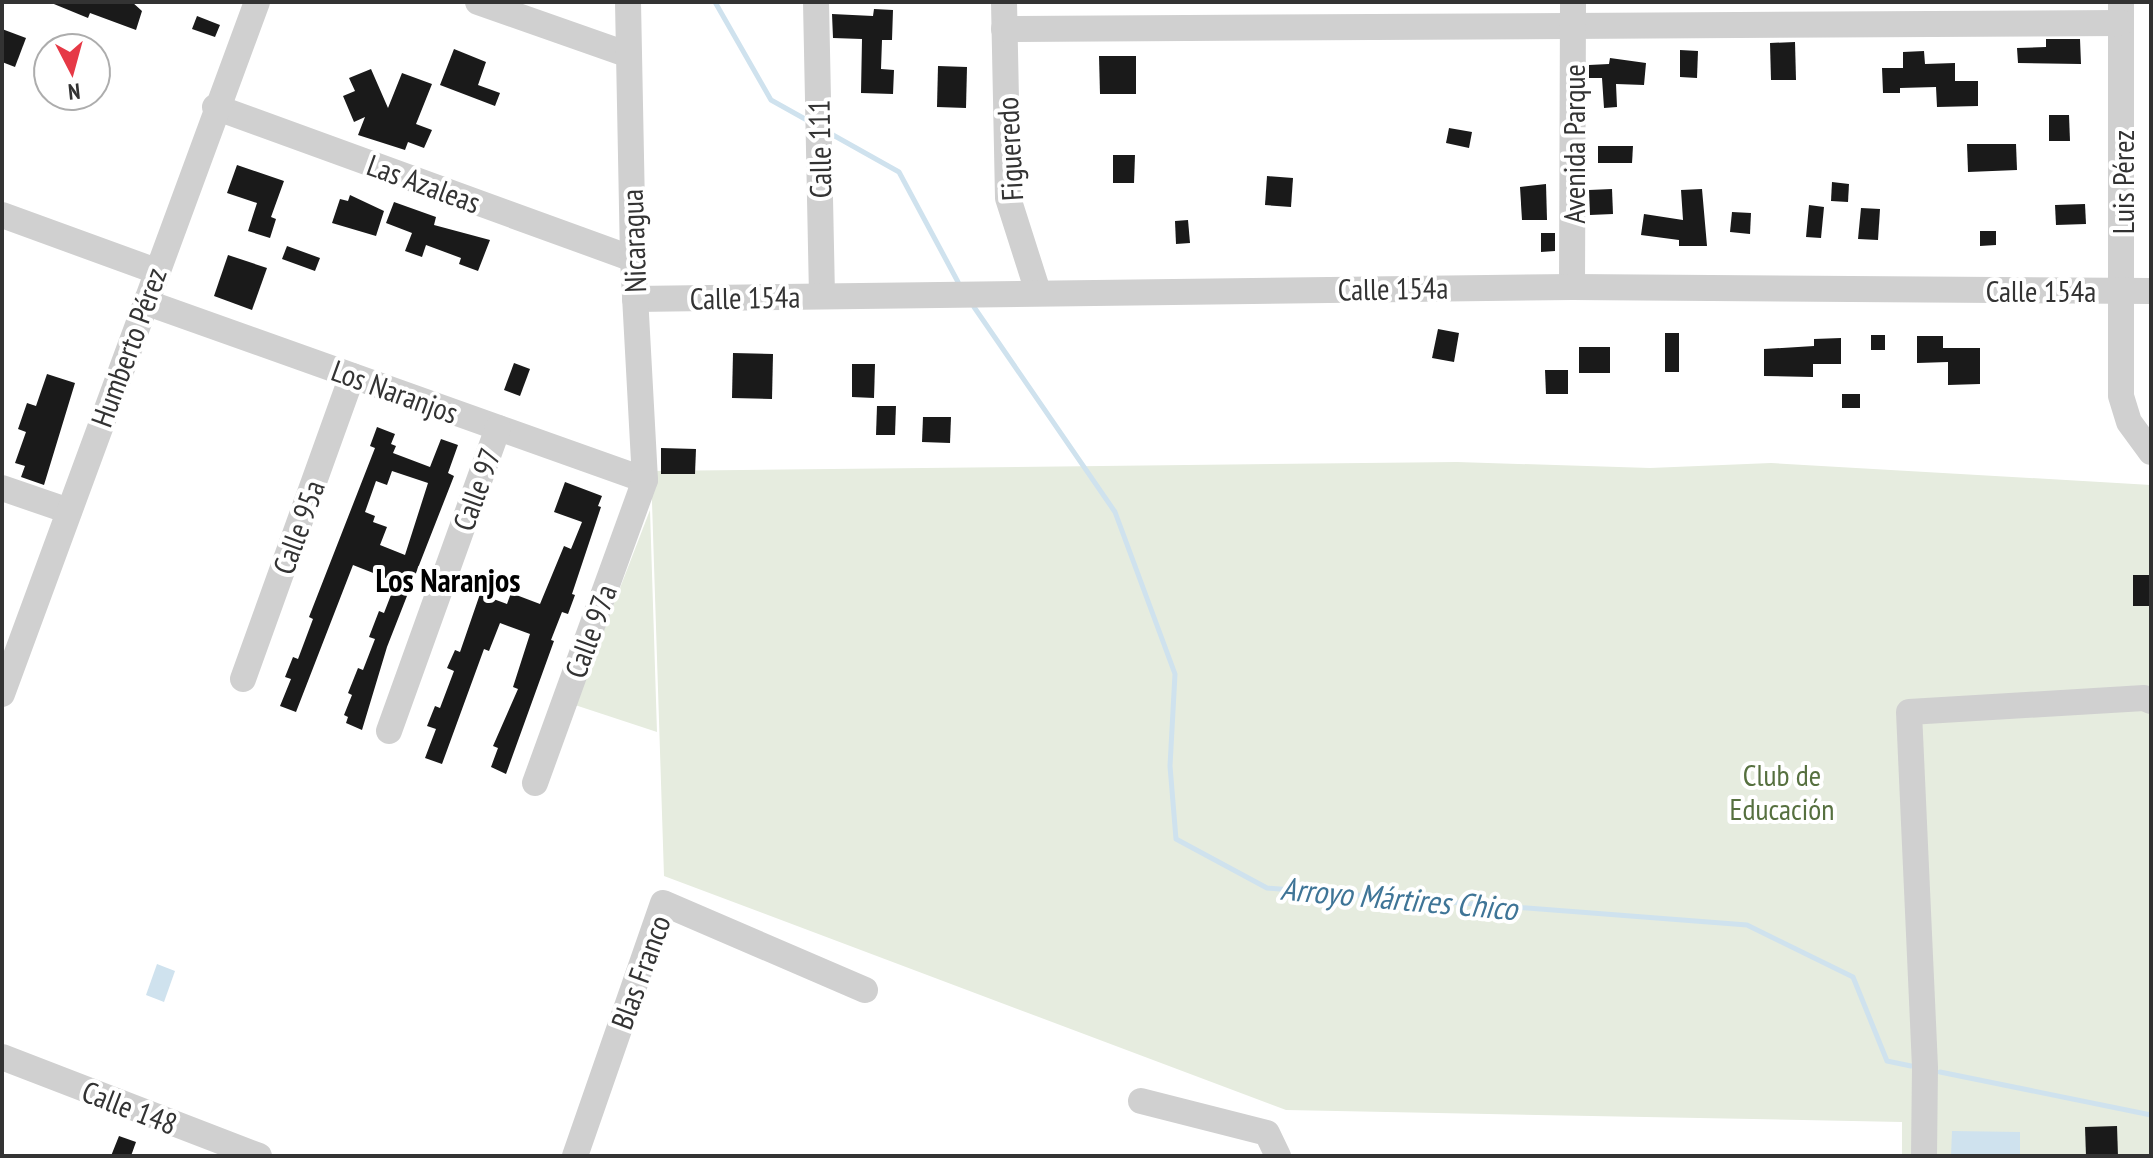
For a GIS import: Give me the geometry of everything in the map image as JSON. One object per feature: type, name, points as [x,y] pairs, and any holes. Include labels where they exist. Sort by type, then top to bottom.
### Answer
[{"type":"street","points":[[478,2],[629,55]]},
{"type":"street","name":"Nicaragua","points":[[628,2],[633,259],[645,480]]},
{"type":"street","name":"Calle 111","points":[[816,2],[822,296]]},
{"type":"street","name":"Figueredo","points":[[1004,2],[1008,198],[1038,292]]},
{"type":"street","name":"Humberto Pérez","points":[[2,694],[215,107],[248,4]]},
{"type":"street","points":[[1004,29],[1573,13],[2121,12]]},
{"type":"street","name":"Luis Pérez","points":[[2121,12],[2121,396],[2129,422],[2150,452]]},
{"type":"street","name":"Avenida Parque","points":[[1572,287],[1573,13]]},
{"type":"street","name":"Las Azaleas","points":[[215,107],[633,259]]},
{"type":"street","points":[[2,215],[156,271]]},
{"type":"street","name":"Calle 154a","points":[[635,299],[1572,287],[2151,291]]},
{"type":"street","name":"Los Naranjos","points":[[145,302],[645,480]]},
{"type":"street","name":"Calle 95a","points":[[243,679],[352,376]]},
{"type":"street","name":"Calle 97","points":[[389,731],[498,428]]},
{"type":"street","name":"Calle 97a","points":[[535,783],[645,480]]},
{"type":"street","points":[[2,488],[69,511]]},
{"type":"street","points":[[1924,1156],[1925,1067],[1909,712],[2144,698],[2151,701]]},
{"type":"street","name":"Blas Franco","points":[[575,1156],[663,903],[865,990]]},
{"type":"street","name":"Calle 148","points":[[2,1057],[208,1148],[259,1156]]},
{"type":"street","points":[[1141,1101],[1267,1133],[1278,1156]]},
{"type":"green space","name":"Club de Educación","points":[[1457,462],[1650,468],[1771,463],[2151,485],[2151,1156],[1902,1156],[1902,1122],[1286,1110],[664,876],[651,471]]},
{"type":"green space","points":[[650,510],[657,732],[575,705]]},
{"type":"water","points":[[157,964],[175,971],[164,1002],[146,995]]},
{"type":"water","points":[[1952,1131],[2020,1132],[2020,1156],[1951,1156]]},
{"type":"building","points":[[49,2],[132,2],[142,11],[136,30],[90,13],[88,18]]},
{"type":"building","points":[[874,9],[893,10],[892,40],[882,40],[881,69],[894,70],[893,94],[861,93],[862,39],[833,38],[832,14],[873,16]]},
{"type":"building","points":[[197,16],[220,25],[215,37],[192,29]]},
{"type":"building","points":[[2,29],[26,38],[15,67],[2,62]]},
{"type":"building","points":[[2046,39],[2080,39],[2081,64],[2018,63],[2017,48],[2046,47]]},
{"type":"building","points":[[1795,42],[1796,80],[1771,80],[1770,43]]},
{"type":"building","points":[[454,49],[486,62],[478,85],[500,93],[495,106],[440,85]]},
{"type":"building","points":[[1680,50],[1698,51],[1697,78],[1680,77]]},
{"type":"building","points":[[1924,51],[1925,64],[1955,63],[1955,81],[1978,81],[1978,106],[1937,107],[1936,87],[1900,88],[1900,93],[1883,93],[1882,68],[1903,68],[1903,52]]},
{"type":"building","points":[[1099,56],[1136,56],[1136,94],[1100,94]]},
{"type":"building","points":[[1610,58],[1646,63],[1644,85],[1616,84],[1617,107],[1604,108],[1602,78],[1589,78],[1589,65],[1609,64]]},
{"type":"building","points":[[938,66],[967,67],[966,108],[937,107]]},
{"type":"building","points":[[371,69],[388,108],[402,73],[432,84],[416,124],[432,130],[424,148],[408,142],[405,150],[358,135],[365,117],[354,122],[343,96],[355,91],[349,78]]},
{"type":"building","points":[[2049,115],[2069,115],[2070,141],[2049,141]]},
{"type":"building","points":[[1449,128],[1472,132],[1469,148],[1446,143]]},
{"type":"building","points":[[1967,144],[2016,144],[2017,170],[1968,172]]},
{"type":"building","points":[[1598,146],[1633,146],[1632,163],[1598,163]]},
{"type":"building","points":[[1113,155],[1135,155],[1134,183],[1113,183]]},
{"type":"building","points":[[237,165],[284,181],[271,217],[276,219],[270,238],[248,231],[257,203],[227,193]]},
{"type":"building","points":[[1267,176],[1293,178],[1291,207],[1265,205]]},
{"type":"building","points":[[1832,182],[1849,184],[1848,202],[1831,201]]},
{"type":"building","points":[[1546,184],[1547,220],[1522,220],[1520,187]]},
{"type":"building","points":[[1612,189],[1613,214],[1590,215],[1589,190]]},
{"type":"building","points":[[1702,189],[1707,246],[1679,246],[1679,240],[1641,235],[1644,214],[1683,220],[1681,190]]},
{"type":"building","points":[[350,195],[384,211],[376,236],[332,223],[340,199],[348,201]]},
{"type":"building","points":[[394,202],[436,217],[434,225],[490,240],[478,271],[459,264],[461,258],[426,245],[422,257],[405,251],[412,233],[386,223]]},
{"type":"building","points":[[2085,204],[2086,224],[2056,225],[2055,205]]},
{"type":"building","points":[[1809,205],[1824,207],[1821,238],[1806,237]]},
{"type":"building","points":[[1861,208],[1880,209],[1878,240],[1858,239]]},
{"type":"building","points":[[1732,212],[1751,213],[1750,234],[1730,232]]},
{"type":"building","points":[[1188,220],[1190,243],[1176,244],[1175,221]]},
{"type":"building","points":[[1980,231],[1996,231],[1996,245],[1980,246]]},
{"type":"building","points":[[1541,233],[1555,233],[1555,251],[1541,252]]},
{"type":"building","points":[[287,246],[320,258],[315,271],[282,259]]},
{"type":"building","points":[[228,255],[267,268],[252,310],[214,296]]},
{"type":"building","points":[[1438,329],[1459,333],[1454,362],[1432,358]]},
{"type":"building","points":[[1665,333],[1679,333],[1679,372],[1665,372]]},
{"type":"building","points":[[1871,335],[1885,335],[1885,350],[1871,350]]},
{"type":"building","points":[[1917,336],[1943,336],[1943,348],[1980,348],[1980,384],[1948,385],[1948,362],[1917,363]]},
{"type":"building","points":[[1841,338],[1841,364],[1813,364],[1813,377],[1764,376],[1764,349],[1814,346],[1814,339]]},
{"type":"building","points":[[1579,347],[1610,347],[1610,373],[1579,373]]},
{"type":"building","points":[[733,353],[773,354],[772,399],[732,398]]},
{"type":"building","points":[[514,363],[530,369],[520,396],[504,390]]},
{"type":"building","points":[[852,364],[875,364],[874,398],[852,397]]},
{"type":"building","points":[[1545,370],[1568,370],[1568,394],[1546,394]]},
{"type":"building","points":[[47,374],[75,383],[44,485],[21,477],[25,466],[15,463],[26,432],[18,429],[27,403],[36,406]]},
{"type":"building","points":[[1842,394],[1860,394],[1860,408],[1842,408]]},
{"type":"building","points":[[877,406],[896,406],[895,435],[876,435]]},
{"type":"building","points":[[923,417],[951,417],[950,443],[922,442]]},
{"type":"building","points":[[377,427],[395,434],[391,444],[396,446],[393,453],[430,467],[441,439],[458,445],[448,473],[454,476],[387,647],[362,730],[346,723],[348,717],[344,715],[352,695],[348,693],[358,668],[363,670],[375,639],[369,637],[379,611],[384,613],[396,582],[353,565],[296,712],[280,706],[291,679],[285,677],[293,657],[298,659],[313,619],[309,617],[375,448],[370,446]],"holes":[[[392,471],[428,483],[405,555],[380,545],[387,527],[373,522],[375,516],[365,512],[376,481],[387,485]]]},
{"type":"building","points":[[661,448],[696,449],[695,474],[661,474]]},
{"type":"building","points":[[565,482],[602,496],[598,506],[601,507],[572,594],[575,595],[568,614],[562,612],[551,640],[554,641],[506,774],[491,767],[498,748],[493,746],[518,689],[513,687],[530,634],[500,623],[489,651],[484,649],[442,764],[425,758],[436,729],[427,726],[435,706],[440,708],[454,671],[447,668],[455,650],[460,652],[480,594],[507,604],[511,593],[540,604],[564,546],[571,549],[582,522],[554,512]]},
{"type":"building","points":[[2133,575],[2151,575],[2151,606],[2133,606]]},
{"type":"building","points":[[2117,1126],[2118,1156],[2086,1156],[2085,1127]]},
{"type":"building","points":[[119,1136],[136,1142],[131,1156],[111,1156]]},
{"type":"waterway","name":"Arroyo Mártires Chico","points":[[715,2],[771,100],[805,119]]},
{"type":"waterway","name":"Arroyo Mártires Chico","points":[[833,135],[899,172],[958,282]]},
{"type":"waterway","name":"Arroyo Mártires Chico","points":[[974,307],[1115,512],[1175,674],[1170,766],[1176,839],[1267,888],[1747,925],[1853,977],[1887,1061],[1911,1066]]},
{"type":"waterway","name":"Arroyo Mártires Chico","points":[[1940,1072],[2151,1115]]},
{"type":"district","name":"Los Naranjos","points":[[448,580]]}]
